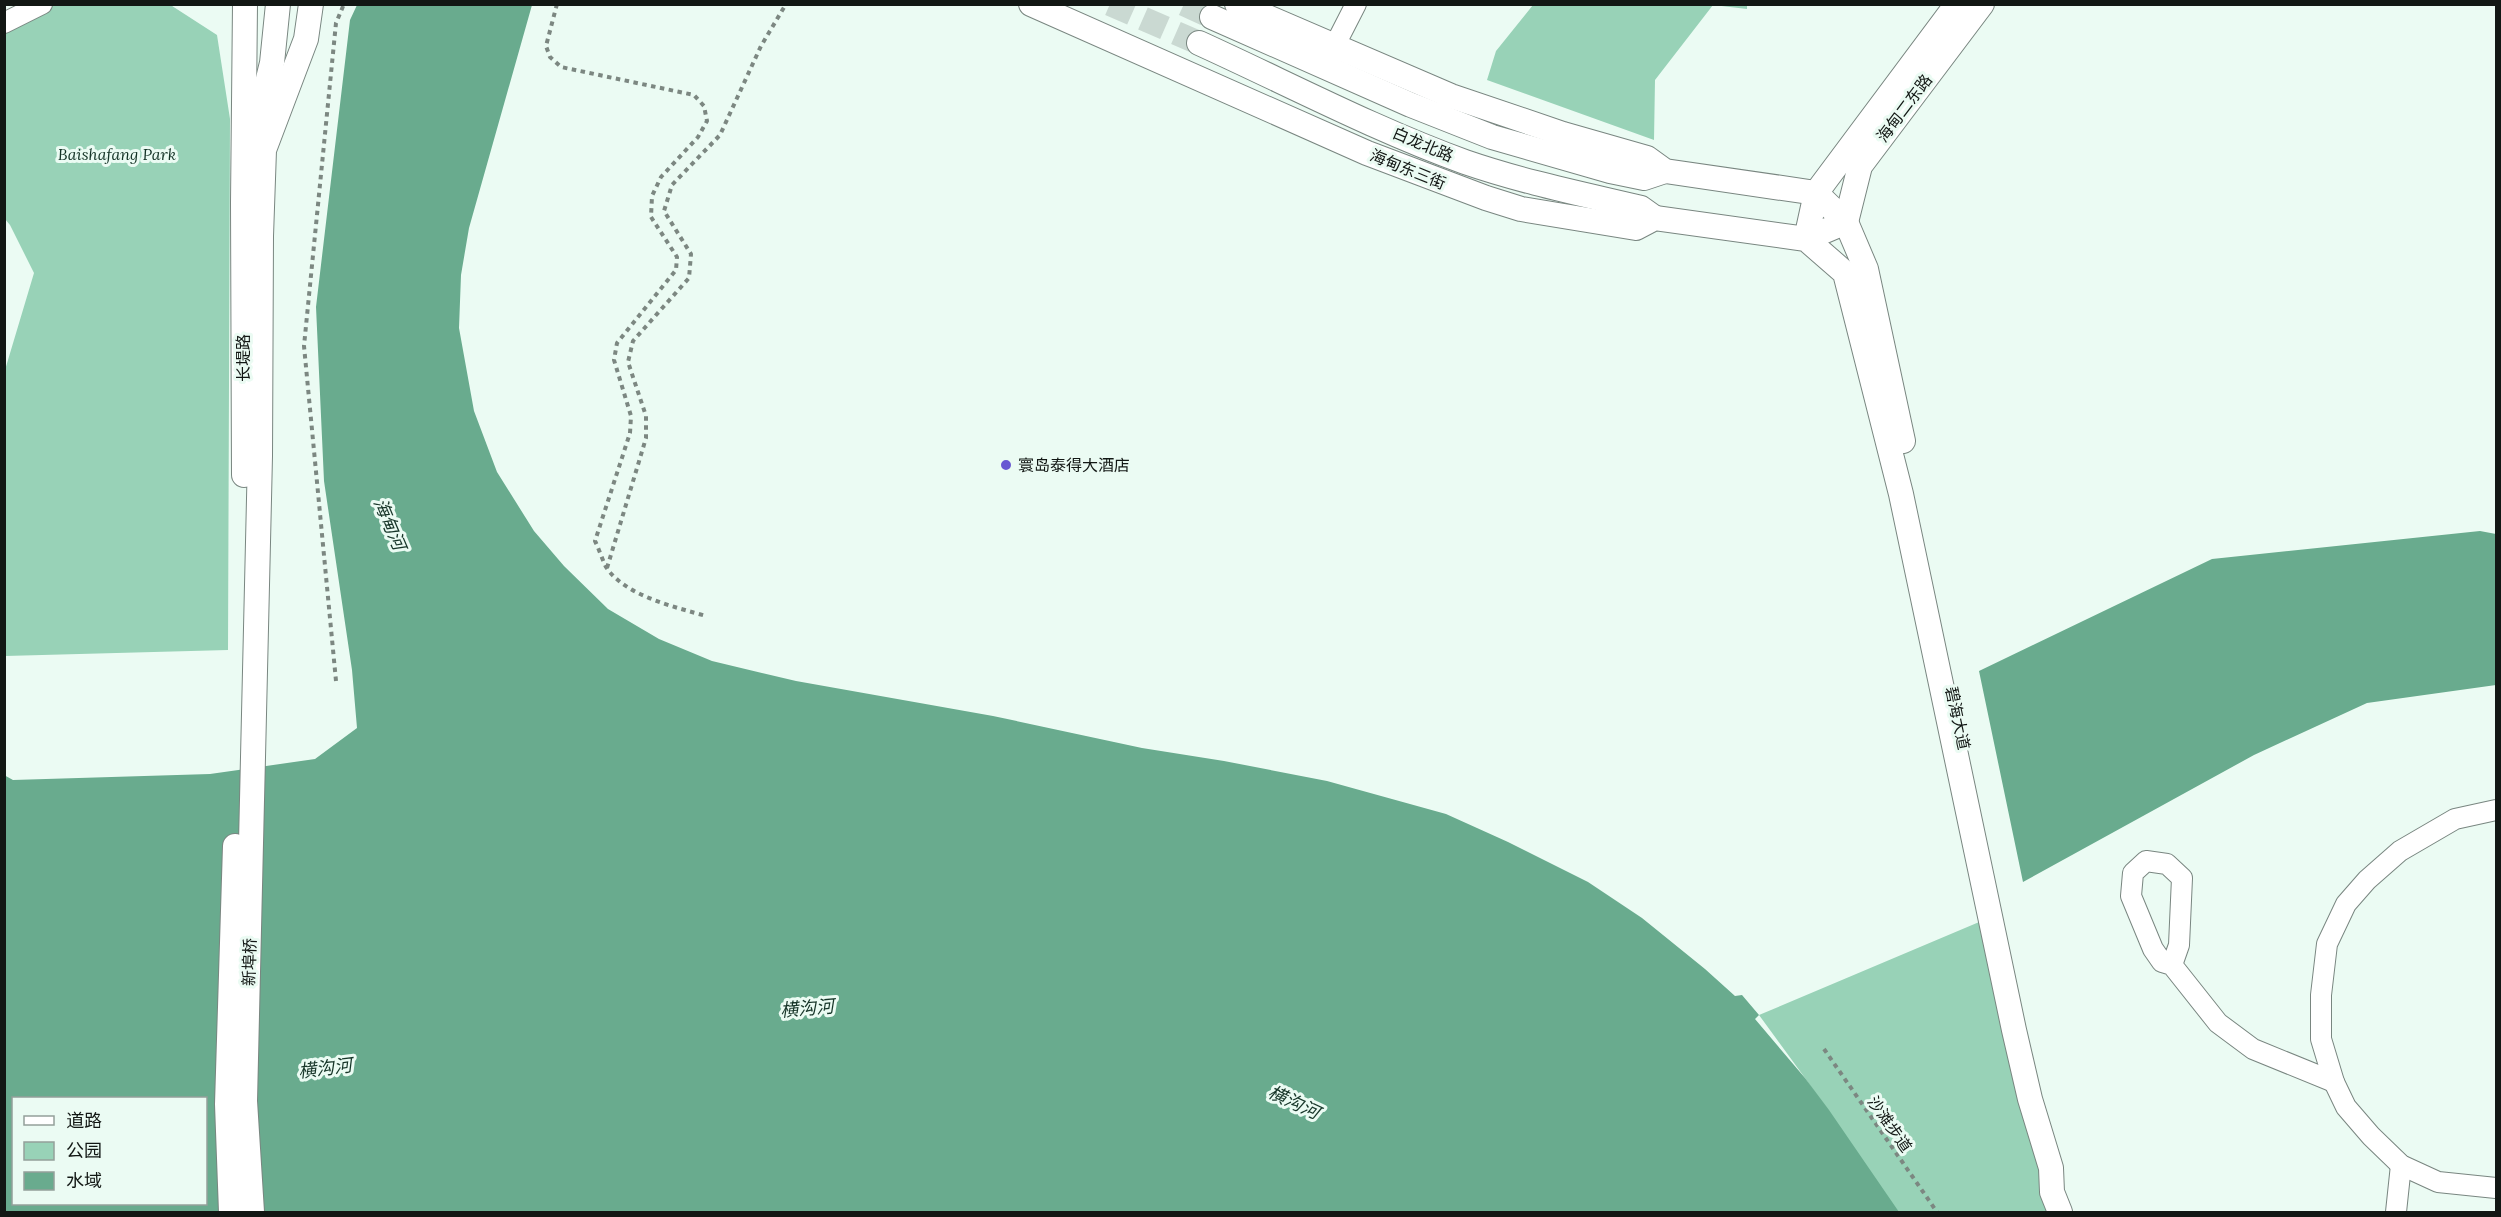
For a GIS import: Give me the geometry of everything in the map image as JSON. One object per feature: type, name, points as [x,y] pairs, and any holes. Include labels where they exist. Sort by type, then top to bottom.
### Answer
[{"type":"main road","name":"长堤路","points":[[245,4],[243,202],[246,711]]},
{"type":"main road","points":[[246,711],[260,445],[261,236],[264,150],[261,107],[272,63],[278,4]]},
{"type":"main road","points":[[264,150],[306,39],[311,4]]},
{"type":"main road","name":"海甸东三街","points":[[1031,4],[1378,158],[1521,209],[1636,228],[1655,218],[1806,239]]},
{"type":"main road","points":[[1237,4],[1473,105],[1647,158],[1665,171],[1816,193],[1846,222],[1806,239]]},
{"type":"main road","name":"海甸二东路","points":[[1816,193],[1957,4]]},
{"type":"main road","name":"海甸二东路","points":[[1846,222],[1860,166],[1982,4]]},
{"type":"main road","name":"白龙北路","points":[[1212,17],[1411,105],[1485,134],[1610,171],[1644,178],[1665,171]]},
{"type":"main road","name":"白龙北路","points":[[1199,43],[1395,133],[1464,161],[1529,181],[1641,208],[1655,218]]},
{"type":"main road","points":[[1806,239],[1816,193]]},
{"type":"main road","name":"碧海大道","points":[[1846,222],[1866,268],[1937,599],[1959,722],[2024,1029],[2042,1103],[2077,1212]]},
{"type":"main road","name":"碧海大道","points":[[1806,239],[1845,273],[1900,494],[2014,1030],[2030,1099],[2051,1168],[2052,1192],[2060,1212]]},
{"type":"main road","name":"新埠桥","points":[[231,1212],[227,1104],[246,711]]},
{"type":"main road","name":"新埠桥","points":[[246,711],[245,1101],[252,1212]]},
{"type":"street","points":[[4,23],[42,4]]},
{"type":"street","points":[[1334,47],[1356,4]]},
{"type":"street","points":[[2496,810],[2455,819],[2400,851],[2367,880],[2346,904],[2327,944],[2321,995],[2321,1039],[2334,1082],[2346,1107],[2370,1136],[2401,1165],[2438,1182],[2496,1188]]},
{"type":"street","points":[[2172,965],[2179,945],[2182,879],[2167,864],[2146,861],[2133,873],[2131,896],[2153,949],[2162,962],[2172,965],[2218,1023],[2253,1049],[2334,1082]]},
{"type":"street","points":[[2396,1212],[2401,1165]]},
{"type":"path","points":[[336,681],[304,346],[336,23],[344,4]]},
{"type":"path","points":[[557,4],[546,46],[550,57],[561,67],[694,95],[704,106],[707,121],[698,137],[661,177],[652,196],[651,217],[677,257],[676,270],[617,343],[614,360],[632,416],[630,433],[595,541],[607,568],[624,585],[663,603],[706,616]]},
{"type":"path","points":[[607,568],[646,438],[646,416],[628,362],[633,341],[689,278],[691,254],[664,211],[672,185],[720,135],[761,46],[786,4]]},
{"type":"path","name":"沙滩步道","points":[[1824,1049],[1937,1212]]},
{"type":"green space","name":"Baishafang Park","points":[[169,4],[217,35],[230,119],[228,650],[5,656],[5,370],[34,273],[5,219],[4,31],[52,5]]},
{"type":"green space","points":[[1747,4],[1747,9],[1713,5],[1655,80],[1654,140],[1487,80],[1496,51],[1533,5]]},
{"type":"green space","points":[[1991,917],[2061,1212],[1896,1212],[1759,1015]]},
{"type":"water","points":[[357,5],[532,5],[469,228],[461,275],[459,328],[474,411],[497,472],[534,531],[564,566],[608,609],[659,639],[712,661],[796,681],[993,716],[1142,748],[1327,781],[1446,814],[1508,842],[1588,882],[1642,918],[1735,996],[1742,995],[1759,1015],[1755,1019],[1829,1110],[1899,1212],[5,1212],[4,775],[13,780],[210,774],[315,759],[357,728],[352,670],[324,481],[316,307],[350,20]]},
{"type":"water","points":[[2480,531],[2496,534],[2496,685],[2367,703],[2254,755],[2023,882],[1979,671],[2212,559]]},
{"type":"tunnel","points":[[1110,4],[1199,43]]},
{"type":"tunnel","points":[[1184,4],[1212,17]]},
{"type":"place","name":"寰岛泰得大酒店","points":[[1006,465]]},
{"type":"water label","name":"海甸河","points":[[390,524]]},
{"type":"water label","name":"横沟河","points":[[807,1008]]},
{"type":"water label","name":"横沟河","points":[[325,1068]]},
{"type":"water label","name":"横沟河","points":[[1294,1102]]}]
